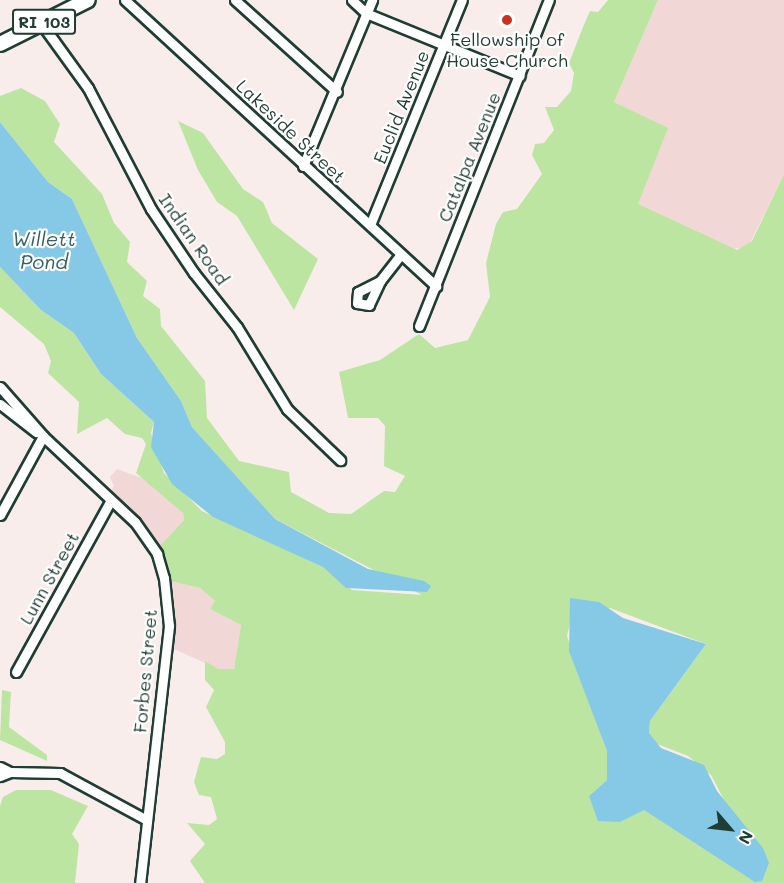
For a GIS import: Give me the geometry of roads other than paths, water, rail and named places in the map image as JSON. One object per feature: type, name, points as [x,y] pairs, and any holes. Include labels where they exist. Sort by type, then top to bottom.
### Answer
[{"type":"main road","name":"RI 103","points":[[0,44],[83,1]]},
{"type":"street","name":"Lakeside Street","points":[[125,0],[436,286]]},
{"type":"street","points":[[235,0],[337,92]]},
{"type":"street","points":[[352,0],[366,13],[520,76]]},
{"type":"street","points":[[303,166],[337,92],[372,0]]},
{"type":"street","name":"Euclid Avenue","points":[[370,225],[462,0]]},
{"type":"street","name":"Catalpa Avenue","points":[[419,326],[549,0]]},
{"type":"street","name":"Indian Road","points":[[41,23],[88,88],[151,209],[194,273],[237,327],[287,409],[340,460]]},
{"type":"street","points":[[380,281],[400,254]]},
{"type":"street","name":"Forbes Street","points":[[0,387],[43,436],[111,500],[156,554],[167,604],[140,883]]},
{"type":"street","name":"Forbes Street","points":[[0,404],[43,436]]},
{"type":"street","points":[[0,515],[43,436]]},
{"type":"street","name":"Lunn Street","points":[[16,672],[111,500]]},
{"type":"street","points":[[0,767],[10,772]]},
{"type":"street","points":[[0,776],[10,772],[60,773],[147,820]]},
{"type":"water","name":"Willett Pond","points":[[0,122],[48,182],[72,199],[137,338],[181,401],[192,427],[275,519],[368,569],[424,581],[431,586],[427,592],[346,588],[323,567],[213,517],[172,484],[151,447],[154,422],[101,374],[74,333],[41,310],[0,267]]},
{"type":"water","points":[[570,598],[599,602],[623,618],[706,644],[650,721],[649,733],[661,748],[704,765],[717,791],[763,848],[769,863],[762,881],[755,882],[644,810],[620,822],[598,821],[589,796],[607,780],[607,751],[569,651]]},
{"type":"place","name":"Fellowship of House Church","points":[[507,20]]}]
